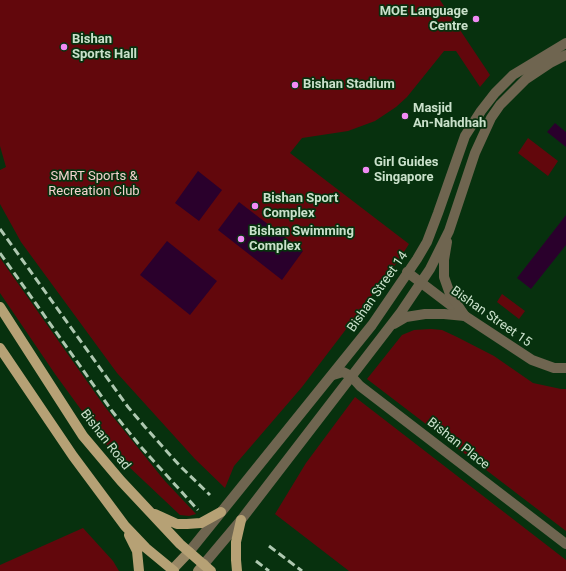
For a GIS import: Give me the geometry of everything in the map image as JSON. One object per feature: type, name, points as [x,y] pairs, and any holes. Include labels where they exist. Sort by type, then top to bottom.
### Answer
[{"type":"main road","name":"Bishan Road","points":[[0,307],[83,436],[121,481],[204,569]]},
{"type":"main road","points":[[0,348],[73,456],[125,526],[146,548],[172,571],[189,552]]},
{"type":"main road","points":[[148,510],[177,524],[201,523],[220,512]]},
{"type":"main road","points":[[237,571],[236,542],[241,520]]},
{"type":"main road","points":[[125,526],[137,551],[139,571]]},
{"type":"street","name":"Bishan Street 14","points":[[189,552],[372,325],[417,259],[427,242],[465,136],[494,93],[513,75],[566,43]]},
{"type":"street","name":"Bishan Street 14","points":[[204,569],[421,282],[439,253],[449,231],[475,154],[491,118],[500,105],[526,80],[550,63],[566,55]]},
{"type":"street","points":[[449,231],[444,260],[444,276],[450,294],[465,316]]},
{"type":"street","name":"Bishan Street 15","points":[[407,272],[465,316],[532,360],[554,368],[566,368]]},
{"type":"street","points":[[388,327],[406,317],[425,314],[465,316]]},
{"type":"street","points":[[333,375],[343,372],[351,376]]},
{"type":"street","name":"Bishan Place","points":[[351,376],[360,386],[566,544]]},
{"type":"green space","name":"Bishan Sport Complex","points":[[0,0],[440,0],[490,75],[480,87],[456,51],[444,51],[407,97],[396,107],[375,121],[348,131],[302,138],[290,153],[409,244],[398,261],[302,387],[234,466],[225,488],[195,459],[117,373],[21,242],[0,204],[0,170],[6,167],[0,146]]},
{"type":"green space","points":[[528,138],[558,161],[548,176],[518,153]]},
{"type":"green space","points":[[0,258],[105,407],[164,480],[196,514],[189,516],[180,515],[109,448],[55,374],[0,293]]},
{"type":"green space","points":[[502,294],[525,311],[519,319],[497,302]]},
{"type":"green space","points":[[414,330],[442,330],[494,356],[533,383],[566,389],[566,531],[367,379],[402,335]]},
{"type":"green space","points":[[355,397],[566,560],[566,571],[349,571],[275,514],[306,463]]},
{"type":"green space","points":[[83,528],[113,561],[119,571],[0,571],[0,565]]},
{"type":"shaded area","points":[[555,123],[566,132],[566,147],[547,132]]},
{"type":"shaded area","points":[[198,171],[222,190],[199,221],[175,203]]},
{"type":"shaded area","points":[[239,202],[303,251],[282,280],[218,230]]},
{"type":"shaded area","points":[[566,215],[566,245],[531,289],[517,278]]},
{"type":"shaded area","points":[[167,241],[217,281],[190,315],[140,275]]},
{"type":"railway","points":[[0,229],[128,407],[180,466],[210,495]]},
{"type":"railway","points":[[0,253],[112,411],[140,446],[198,510]]},
{"type":"railway","points":[[269,546],[302,571]]},
{"type":"railway","points":[[256,561],[269,571]]},
{"type":"place","name":"MOE Language Centre","points":[[476,19]]},
{"type":"place","name":"Bishan Sports Hall","points":[[64,47]]},
{"type":"place","name":"Bishan Stadium","points":[[295,85]]},
{"type":"place","name":"Masjid An-Nahdhah","points":[[405,116]]},
{"type":"place","name":"Girl Guides Singapore","points":[[366,170]]},
{"type":"place","name":"Bishan Sport Complex","points":[[255,206]]},
{"type":"place","name":"Bishan Swimming Complex","points":[[241,239]]},
{"type":"park label","name":"SMRT Sports & Recreation Club","points":[[94,184]]}]
